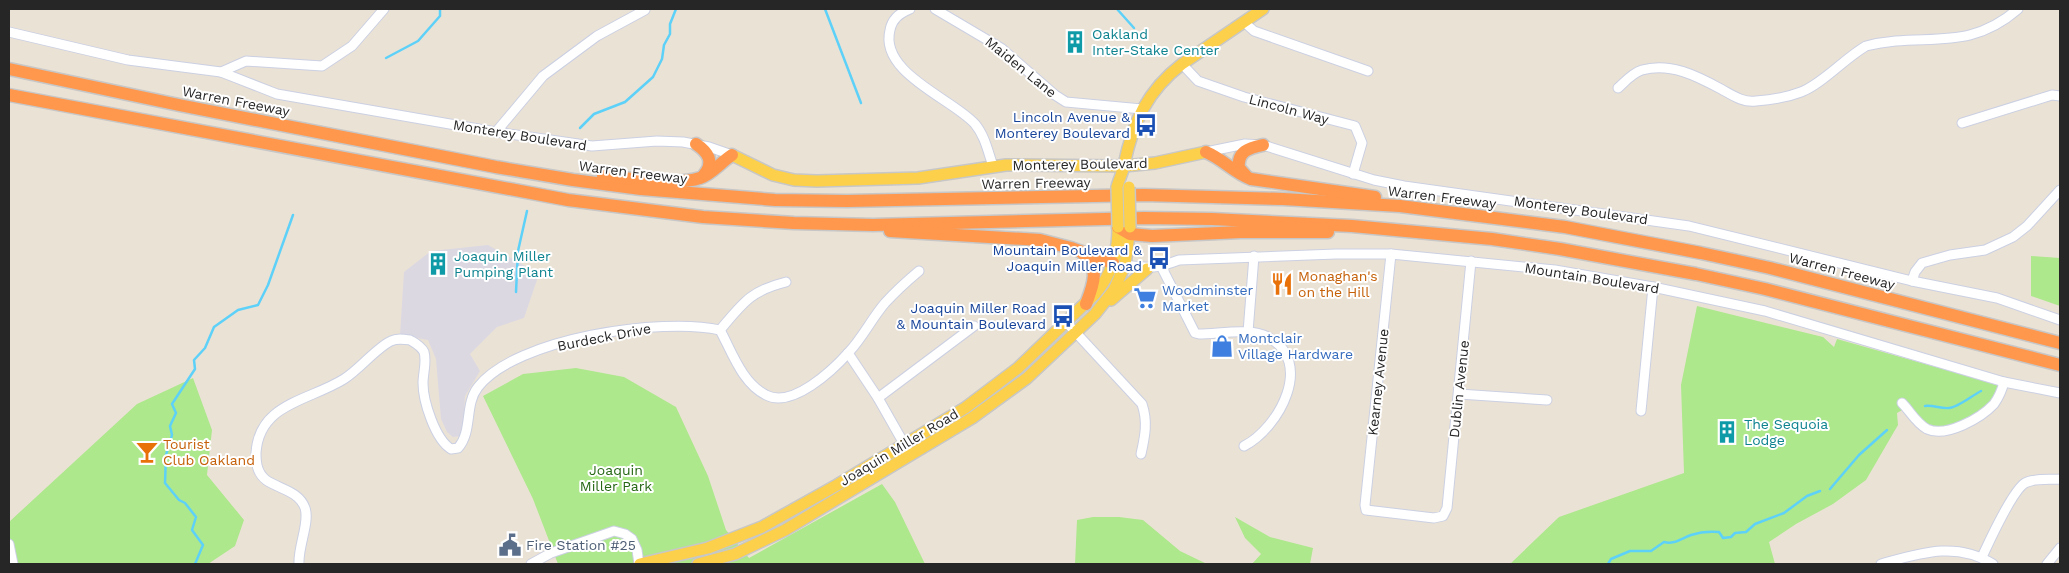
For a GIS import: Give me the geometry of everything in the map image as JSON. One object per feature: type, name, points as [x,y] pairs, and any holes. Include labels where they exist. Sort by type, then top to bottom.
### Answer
[{"type":"highway","name":"Warren Freeway","points":[[9,69],[179,105],[496,167],[640,189],[775,200],[918,201],[1212,196],[1400,206],[1564,227],[1770,268],[2060,343]]},
{"type":"highway","points":[[9,95],[568,200],[704,217],[794,223],[873,225],[1144,218],[1212,219],[1352,226],[1424,232],[1560,249],[1696,274],[1764,289],[2060,365]]},
{"type":"highway","points":[[496,167],[657,180],[683,180],[700,178],[706,174],[710,162],[706,152],[696,144]]},
{"type":"highway","points":[[1251,179],[1241,172],[1239,158],[1246,150],[1263,146]]},
{"type":"highway","points":[[1206,152],[1218,158],[1238,173],[1251,179],[1379,197],[1400,206]]},
{"type":"highway","points":[[700,178],[732,155]]},
{"type":"highway","points":[[873,225],[892,232],[1052,242],[1119,264]]},
{"type":"highway","points":[[1126,229],[1152,236],[1267,232],[1424,232]]},
{"type":"highway","points":[[1071,248],[1086,256],[1093,266],[1094,277],[1086,304]]},
{"type":"main road","points":[[1126,229],[1117,187],[1124,166],[1128,144],[1142,109],[1159,86],[1182,64],[1263,9]]},
{"type":"main road","name":"Monterey Boulevard","points":[[732,155],[773,175],[805,181],[905,179],[1019,164],[1124,166],[1155,163],[1206,152]]},
{"type":"main road","points":[[1119,264],[1117,249],[1126,229],[1130,187],[1124,166]]},
{"type":"main road","name":"Joaquin Miller Road","points":[[640,564],[708,548],[762,527],[965,408],[1010,374],[1086,304],[1119,264]]},
{"type":"main road","name":"Joaquin Miller Road","points":[[698,564],[735,554],[785,530],[972,418],[1022,381],[1095,314],[1114,290],[1119,264]]},
{"type":"main road","points":[[1095,314],[1148,269]]},
{"type":"street","points":[[221,72],[246,61],[322,66],[352,46],[384,9]]},
{"type":"street","points":[[910,9],[897,16],[892,22],[889,39],[893,54],[911,77],[975,124],[984,137],[993,166]]},
{"type":"street","name":"Maiden Lane","points":[[937,9],[1002,48],[1055,95],[1066,102],[1142,109]]},
{"type":"street","points":[[1618,88],[1630,76],[1641,70],[1663,68],[1697,76],[1742,100],[1755,102],[1786,96],[1802,92],[1866,46],[1878,42],[1955,38],[1974,35],[2004,20],[2018,9]]},
{"type":"street","points":[[496,132],[544,76],[597,36],[645,10]]},
{"type":"street","points":[[1244,22],[1254,31],[1368,72]]},
{"type":"street","name":"Monterey Boulevard","points":[[9,32],[128,60],[221,72],[277,94],[496,132],[592,146],[657,140],[696,144],[732,155]]},
{"type":"street","name":"Lincoln Way","points":[[1182,64],[1198,81],[1244,97],[1355,126],[1360,134],[1362,143],[1353,174]]},
{"type":"street","points":[[1962,123],[2052,96],[2060,96]]},
{"type":"street","name":"Monterey Boulevard","points":[[1206,152],[1245,144],[1263,146],[1353,174],[1404,186],[1682,224],[1912,281],[1997,298],[2060,320]]},
{"type":"street","points":[[1912,281],[1915,272],[1922,263],[1950,255],[1984,250],[2013,237],[2027,226],[2060,190]]},
{"type":"street","name":"Mountain Boulevard","points":[[1119,264],[1148,269],[1180,260],[1254,256],[1391,254],[1555,270],[1653,287],[1765,311],[2004,382],[2060,393]]},
{"type":"street","name":"Kearney Avenue","points":[[1391,254],[1365,505],[1366,510],[1434,518],[1443,516]]},
{"type":"street","points":[[1248,332],[1254,256]]},
{"type":"street","name":"Dublin Avenue","points":[[1443,516],[1446,511],[1459,394],[1471,261]]},
{"type":"street","points":[[1161,266],[1194,333],[1248,332],[1267,336],[1282,347],[1290,361],[1292,374],[1289,389],[1279,411],[1254,441],[1244,446]]},
{"type":"street","points":[[786,282],[766,287],[746,300],[720,330],[740,368],[754,386],[767,396],[781,399],[792,396],[822,377],[848,353],[885,303],[918,271]]},
{"type":"street","points":[[1641,411],[1653,287]]},
{"type":"street","points":[[1066,322],[1142,404],[1146,418],[1146,428],[1141,454]]},
{"type":"street","points":[[878,398],[974,326]]},
{"type":"street","name":"Burdeck Drive","points":[[299,564],[298,552],[306,523],[305,507],[294,494],[267,480],[258,469],[256,462],[257,440],[262,426],[272,415],[284,407],[335,385],[357,371],[392,340],[410,340],[423,351],[425,358],[423,396],[440,438],[452,449],[458,448],[466,435],[471,404],[476,389],[486,378],[503,366],[523,356],[570,341],[655,327],[705,327],[720,330]]},
{"type":"street","points":[[848,353],[878,398],[911,456]]},
{"type":"street","points":[[1902,403],[1915,419],[1927,429],[1941,431],[1956,428],[1994,404],[2004,382]]},
{"type":"street","points":[[1459,394],[1547,400]]},
{"type":"street","points":[[1982,557],[1998,523],[2025,483],[2060,479]]},
{"type":"street","points":[[531,564],[551,553],[614,531],[625,534],[632,539],[640,564]]},
{"type":"street","points":[[9,544],[13,564]]},
{"type":"street","points":[[2047,564],[2060,548]]},
{"type":"street","points":[[1881,564],[1941,551],[1961,551],[1982,557],[1994,564]]},
{"type":"shaded area","name":"Joaquin Miller Pumping Plant","points":[[488,245],[539,274],[524,318],[497,327],[470,354],[480,371],[465,396],[463,430],[460,436],[453,437],[447,432],[441,419],[436,359],[428,340],[400,335],[404,272],[431,251]]},
{"type":"green space","points":[[2031,256],[2060,258],[2060,306],[2031,296]]},
{"type":"green space","points":[[1697,306],[1823,337],[1834,347],[1837,339],[2003,386],[1994,404],[1956,428],[1927,429],[1906,408],[1897,413],[1898,425],[1866,480],[1833,504],[1796,524],[1769,542],[1775,564],[1510,564],[1559,517],[1684,473],[1681,385]]},
{"type":"green space","name":"Joaquin Miller Park","points":[[576,368],[624,377],[676,407],[708,476],[726,530],[749,558],[882,484],[895,502],[925,564],[558,564],[533,499],[483,396],[523,374]]},
{"type":"green space","name":"Tourist Club Oakland","points":[[193,378],[212,430],[207,475],[244,520],[235,546],[208,564],[13,564],[9,544],[9,522],[137,404]]},
{"type":"green space","points":[[1093,517],[1119,517],[1143,520],[1180,551],[1207,564],[1075,564],[1077,520]]},
{"type":"green space","points":[[1235,517],[1270,537],[1313,548],[1310,564],[1252,564],[1261,554],[1245,538]]},
{"type":"waterway","points":[[386,58],[418,41],[440,16],[440,9]]},
{"type":"waterway","points":[[580,128],[594,114],[625,102],[653,77],[662,59],[664,45],[670,34],[670,24],[676,9]]},
{"type":"waterway","points":[[825,9],[861,103]]},
{"type":"waterway","points":[[1117,9],[1134,28]]},
{"type":"waterway","points":[[516,292],[518,251],[527,211]]},
{"type":"waterway","points":[[195,564],[203,545],[192,530],[196,517],[165,483],[166,455],[172,435],[170,426],[176,413],[172,404],[195,369],[194,360],[205,348],[214,327],[238,310],[258,305],[268,285],[293,215]]},
{"type":"waterway","points":[[1925,406],[1952,407],[1961,404],[1981,391]]},
{"type":"waterway","points":[[1830,489],[1859,455],[1887,430]]},
{"type":"waterway","points":[[1608,564],[1611,559],[1630,551],[1651,551],[1664,542],[1675,542],[1698,533],[1719,532],[1723,538],[1731,537],[1735,533],[1746,532],[1755,524],[1784,513],[1807,496],[1820,491]]},
{"type":"place","name":"Oakland Inter-Stake Center","points":[[1075,42]]},
{"type":"place","name":"Lincoln Avenue & Monterey Boulevard","points":[[1146,125]]},
{"type":"place","name":"Mountain Boulevard & Joaquin Miller Road","points":[[1159,258]]},
{"type":"place","name":"Joaquin Miller Pumping Plant","points":[[438,264]]},
{"type":"place","name":"Monaghan's on the Hill","points":[[1282,284]]},
{"type":"place","name":"Woodminster Market","points":[[1145,298]]},
{"type":"place","name":"Joaquin Miller Road & Mountain Boulevard","points":[[1063,316]]},
{"type":"place","name":"Montclair Village Hardware","points":[[1222,346]]},
{"type":"place","name":"The Sequoia Lodge","points":[[1727,432]]},
{"type":"place","name":"Tourist Club Oakland","points":[[147,452]]},
{"type":"place","name":"Fire Station #25","points":[[510,545]]}]
